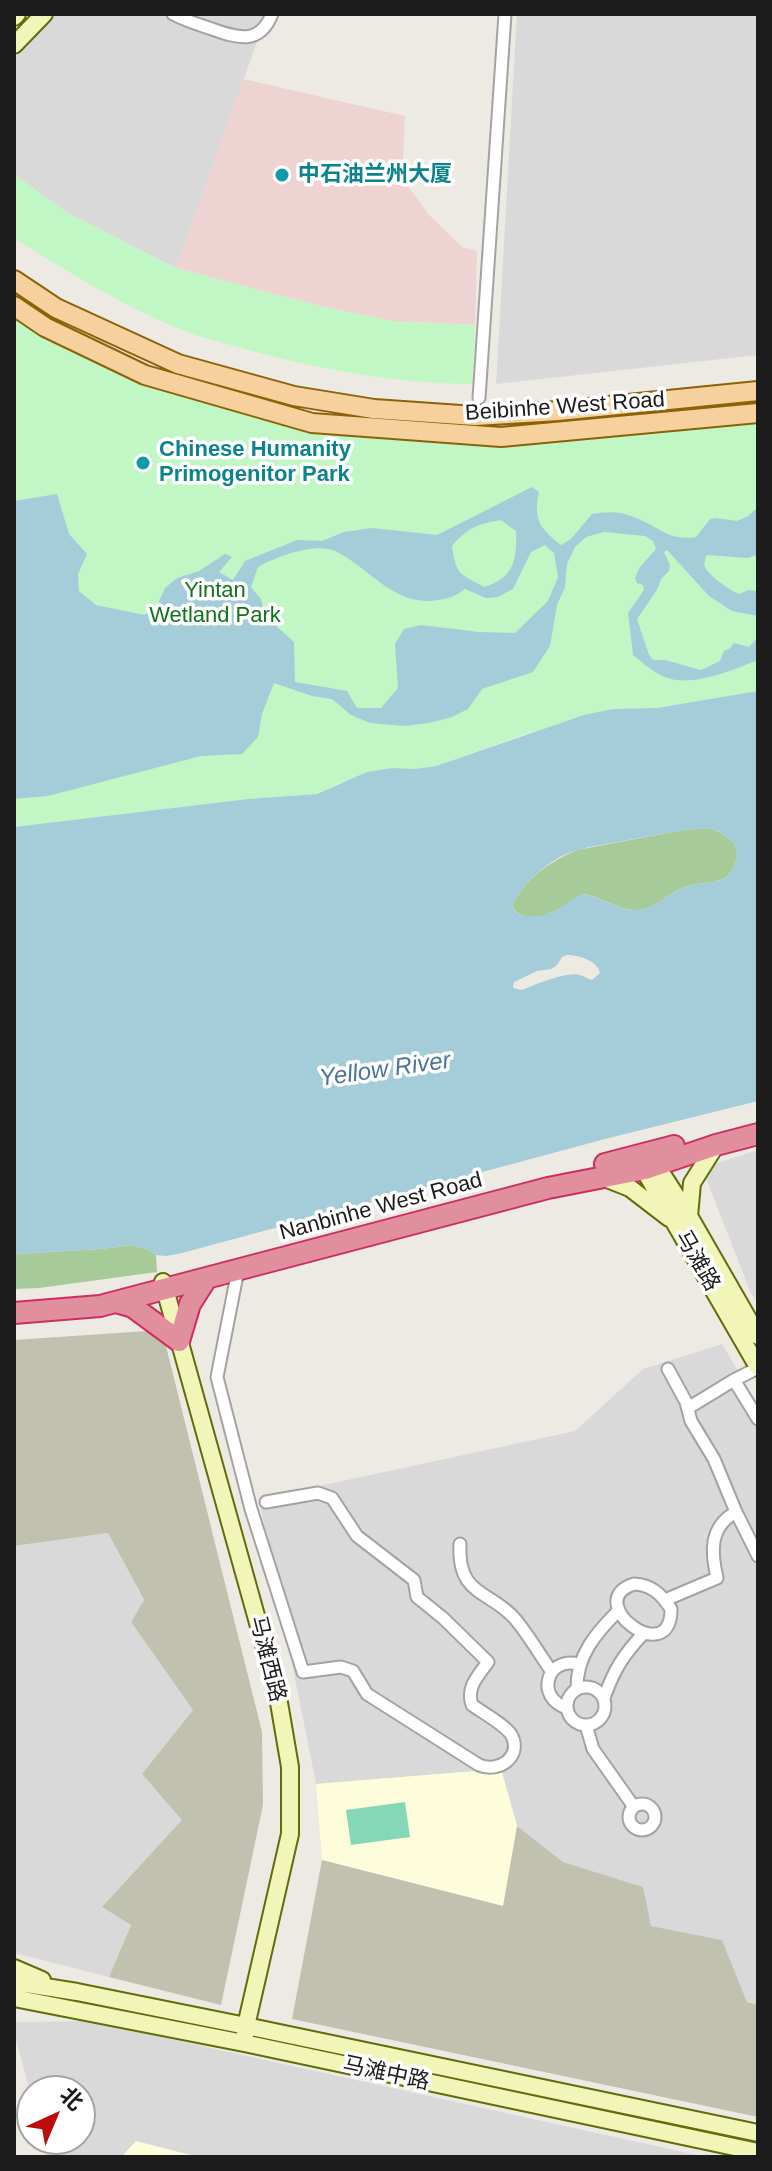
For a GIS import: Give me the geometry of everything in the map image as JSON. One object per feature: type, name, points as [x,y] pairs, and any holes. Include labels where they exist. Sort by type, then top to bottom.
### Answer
[{"type":"highway","name":"Nanbinhe West Road","points":[[14,1305],[99,1297],[206,1279],[548,1188],[602,1177],[758,1125]]},
{"type":"highway","name":"Nanbinhe West Road","points":[[14,1313],[100,1306],[546,1181],[758,1134]]},
{"type":"highway","points":[[116,1302],[133,1307],[179,1341],[190,1304],[206,1279]]},
{"type":"main road","points":[[14,45],[44,14]]},
{"type":"main road","name":"Beibinhe West Road","points":[[14,280],[56,308],[178,364],[294,396],[374,409],[475,416],[758,391]]},
{"type":"main road","name":"Beibinhe West Road","points":[[14,306],[45,327],[145,375],[312,423],[501,437],[758,413]]},
{"type":"main road","points":[[602,1177],[630,1188],[682,1220],[692,1183],[716,1145]]},
{"type":"main road","name":"马滩路","points":[[646,1160],[758,1336]]},
{"type":"main road","name":"马滩路","points":[[682,1220],[758,1367]]},
{"type":"main road","name":"马滩西路","points":[[164,1286],[277,1691],[290,1767],[290,1834],[244,2043]]},
{"type":"main road","points":[[14,1968],[77,1992]]},
{"type":"main road","name":"马滩中路","points":[[14,1982],[246,2026],[758,2133]]},
{"type":"main road","name":"马滩中路","points":[[14,1998],[244,2043],[758,2152]]},
{"type":"main road","points":[[14,2014],[34,2002]]},
{"type":"street","points":[[173,14],[233,36],[247,38],[260,33],[272,14]]},
{"type":"street","points":[[479,398],[505,14]]},
{"type":"street","points":[[238,1270],[217,1377],[251,1509],[303,1672],[341,1667],[353,1671],[367,1694],[479,1765],[493,1768],[506,1763],[511,1758],[514,1745],[509,1732],[472,1705],[470,1699],[470,1687],[488,1662],[417,1597],[414,1580],[357,1536],[332,1498],[318,1493],[266,1502]]},
{"type":"street","points":[[688,1408],[758,1367]]},
{"type":"street","points":[[668,1369],[758,1555]]},
{"type":"street","points":[[734,1380],[758,1419]]},
{"type":"street","points":[[665,1600],[717,1578],[712,1555],[713,1541],[723,1521],[736,1512]]},
{"type":"street","points":[[460,1544],[459,1556],[467,1580],[514,1617],[552,1672]]},
{"type":"street","points":[[634,1584],[648,1586],[665,1600],[671,1609],[669,1623],[658,1632],[644,1633],[628,1625],[618,1604],[620,1593],[634,1584]]},
{"type":"street","points":[[577,1689],[576,1674],[588,1646],[619,1610]]},
{"type":"street","points":[[604,1698],[592,1688],[581,1687],[569,1697],[567,1708],[575,1721],[586,1725],[600,1719],[613,1672],[644,1633]]},
{"type":"street","points":[[567,1708],[549,1694],[552,1672],[564,1663],[579,1664]]},
{"type":"street","points":[[586,1725],[593,1749],[634,1807]]},
{"type":"shaded area","points":[[55,14],[267,14],[176,268],[66,212],[14,174],[14,59]]},
{"type":"shaded area","points":[[517,14],[758,14],[758,355],[496,384]]},
{"type":"shaded area","points":[[243,79],[405,116],[402,178],[429,215],[462,247],[477,251],[475,325],[393,321],[320,306],[176,268]]},
{"type":"shaded area","points":[[758,1150],[758,1304],[750,1291],[702,1168]]},
{"type":"shaded area","points":[[162,1330],[262,1732],[263,1805],[221,2005],[109,1977],[131,1925],[102,1907],[182,1820],[142,1774],[193,1710],[131,1622],[144,1600],[108,1533],[14,1546],[14,1340]]},
{"type":"shaded area","points":[[722,1344],[758,1405],[758,2005],[747,2002],[722,1940],[650,1926],[643,1887],[563,1862],[517,1826],[501,1769],[316,1784],[259,1499],[575,1431],[643,1369]]},
{"type":"shaded area","points":[[108,1533],[144,1601],[131,1622],[193,1710],[142,1774],[183,1820],[102,1907],[131,1925],[109,1977],[14,1953],[14,1546]]},
{"type":"shaded area","points":[[501,1769],[517,1826],[504,1906],[322,1860],[316,1784]]},
{"type":"shaded area","points":[[517,1826],[563,1862],[643,1887],[651,1926],[722,1940],[747,2002],[758,2005],[758,2117],[292,2019],[322,1860],[503,1906]]},
{"type":"shaded area","points":[[88,2021],[706,2157],[47,2157],[96,2155],[96,2075],[25,2075],[14,2022]]},
{"type":"shaded area","points":[[136,2141],[198,2157],[125,2157],[124,2154]]},
{"type":"green space","points":[[14,174],[66,212],[176,268],[320,306],[393,321],[475,325],[472,384],[383,378],[325,368],[212,340],[141,312],[14,238]]},
{"type":"green space","name":"Yintan Wetland Park","points":[[14,317],[65,349],[157,388],[312,423],[501,437],[758,413],[758,691],[657,708],[613,709],[520,736],[436,766],[393,768],[337,784],[317,794],[248,799],[14,827]]},
{"type":"green space","points":[[710,828],[732,841],[737,850],[733,869],[720,880],[687,886],[651,907],[638,910],[584,894],[557,910],[537,917],[519,914],[512,906],[523,888],[539,872],[577,850],[683,830]]},
{"type":"green space","points":[[133,1245],[156,1255],[157,1272],[14,1289],[14,1254]]},
{"type":"green space","points":[[405,1802],[410,1837],[351,1845],[346,1810]]},
{"type":"water","points":[[532,487],[539,492],[537,510],[540,523],[561,545],[571,539],[592,514],[626,514],[670,535],[686,538],[696,537],[710,519],[737,521],[758,507],[758,555],[747,558],[708,555],[704,564],[712,576],[736,593],[758,591],[758,616],[732,611],[709,596],[667,550],[664,552],[670,565],[669,571],[637,619],[653,660],[665,660],[701,670],[720,661],[724,651],[734,643],[749,647],[758,637],[758,660],[712,676],[675,680],[661,675],[633,655],[628,613],[644,590],[635,578],[640,567],[656,549],[653,541],[645,536],[604,532],[586,537],[575,547],[567,564],[565,587],[557,605],[550,646],[533,672],[482,689],[468,709],[452,717],[405,726],[370,723],[351,715],[332,699],[312,696],[274,683],[262,714],[258,737],[242,754],[201,756],[48,796],[14,799],[14,501],[57,494],[69,534],[87,554],[78,574],[79,591],[96,605],[144,615],[156,608],[165,588],[177,578],[199,571],[225,554],[232,557],[219,572],[233,580],[245,561],[297,540],[322,541],[344,532],[372,528],[437,535]],"holes":[[[501,520],[516,531],[514,559],[502,579],[484,587],[460,572],[452,546],[474,527]],[[545,545],[554,553],[558,577],[548,601],[515,633],[421,625],[404,629],[395,644],[398,688],[381,708],[357,708],[347,691],[295,682],[294,642],[265,616],[261,599],[251,587],[258,567],[285,555],[317,548],[335,551],[395,592],[409,598],[438,600],[465,589],[486,598],[498,597],[513,589],[531,552]]]},
{"type":"water","name":"Yellow River","points":[[758,691],[758,1101],[182,1253],[156,1255],[133,1245],[14,1254],[14,827],[248,799],[317,794],[367,772],[436,766],[584,715],[613,709],[657,708]],"holes":[[[710,828],[732,841],[737,850],[732,870],[720,880],[687,886],[650,907],[637,910],[583,894],[553,912],[538,916],[520,915],[512,906],[534,876],[570,853],[661,834]],[[567,955],[587,960],[596,965],[600,973],[592,980],[575,974],[522,990],[513,988],[514,982],[537,971],[551,969]]]},
{"type":"place","name":"中石油兰州大厦","points":[[282,175]]},
{"type":"place","name":"Chinese Humanity Primogenitor Park","points":[[143,463]]}]
